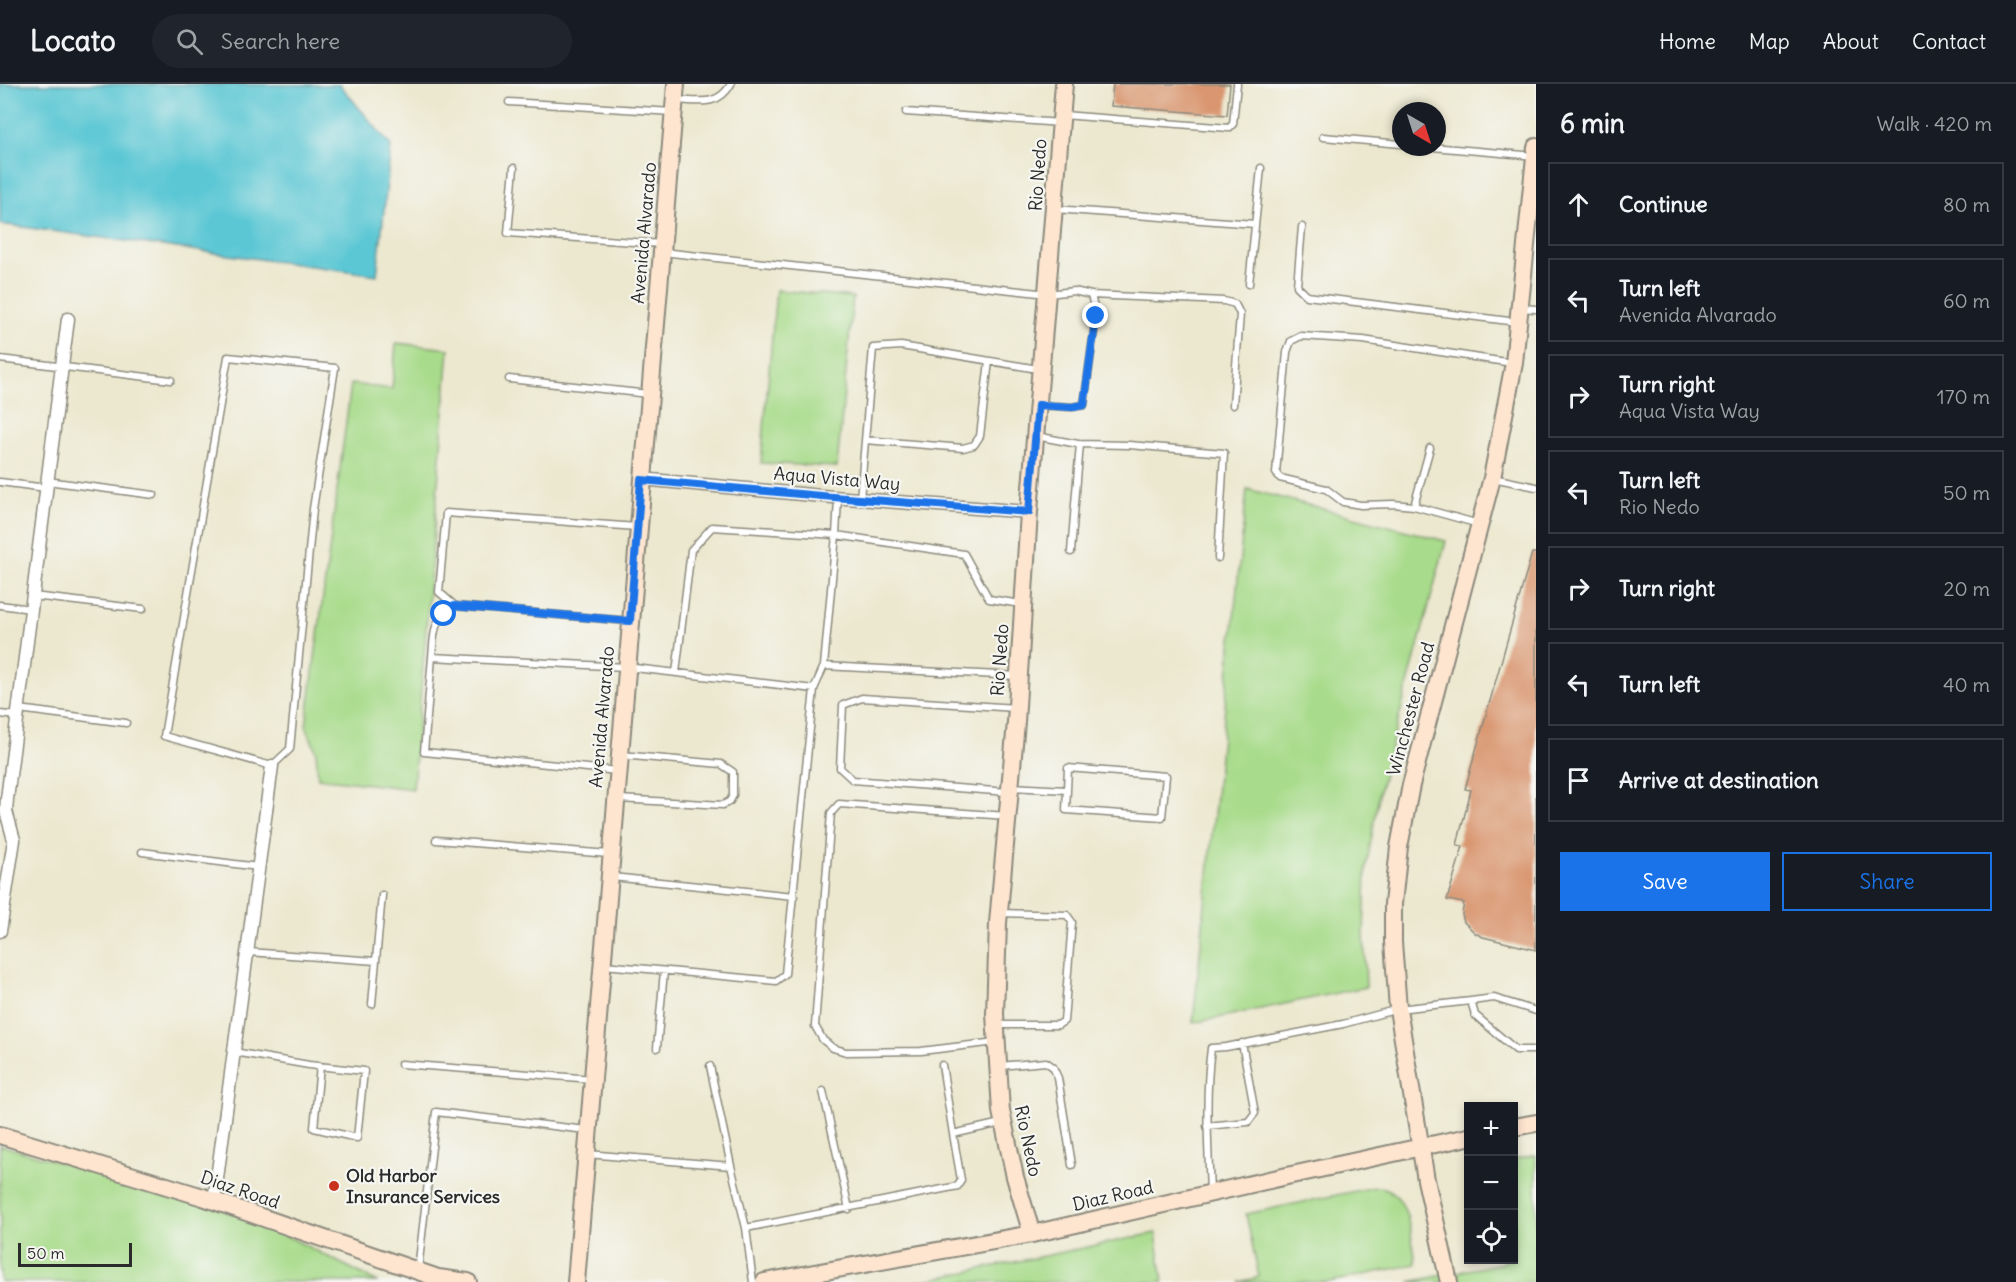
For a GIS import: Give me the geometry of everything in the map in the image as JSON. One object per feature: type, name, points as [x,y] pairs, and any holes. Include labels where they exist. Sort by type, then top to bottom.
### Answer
[{"type":"street","name":"Rio Nedo","points":[[1032,1234],[1015,1177],[1003,1122],[996,1034],[999,913],[1017,708],[1029,512],[1064,84]]},
{"type":"street","name":"Avenida Alvarado","points":[[576,1282],[674,99]]},
{"type":"street","name":"Winchester Road","points":[[1449,1282],[1426,1180],[1398,1009],[1393,932],[1394,904],[1400,847],[1411,785],[1492,478],[1524,313],[1536,147]]},
{"type":"street","points":[[0,928],[14,840],[3,807],[18,713],[68,319]]},
{"type":"street","name":"Aqua Vista Way","points":[[641,480],[1029,512]]},
{"type":"street","points":[[214,1201],[272,766]]},
{"type":"street","points":[[1518,1126],[1536,1122]]},
{"type":"street","name":"Diaz Road","points":[[0,1135],[214,1201],[438,1278],[468,1282]]},
{"type":"street","name":"Diaz Road","points":[[764,1282],[1032,1234],[1464,1138]]},
{"type":"lane","points":[[509,102],[674,99],[713,101],[725,94],[731,84]]},
{"type":"lane","points":[[906,112],[1229,128],[1233,124],[1237,84]]},
{"type":"lane","points":[[1323,137],[1392,143]]},
{"type":"lane","points":[[1446,148],[1535,156]]},
{"type":"lane","points":[[514,168],[508,233],[662,248],[1048,294],[1074,291],[1091,295],[1224,301],[1235,304],[1240,314],[1233,405]]},
{"type":"lane","points":[[1249,284],[1261,168]]},
{"type":"lane","points":[[1055,209],[1255,224]]},
{"type":"lane","points":[[1302,227],[1297,286],[1307,296],[1524,313]]},
{"type":"lane","points":[[1038,405],[1072,407],[1084,405],[1096,316],[1091,295]]},
{"type":"lane","points":[[1480,524],[1414,506],[1361,505],[1343,501],[1326,489],[1281,478],[1276,473],[1287,352],[1291,341],[1301,336],[1363,340],[1514,363]]},
{"type":"lane","points":[[860,499],[873,348],[901,346],[1041,369]]},
{"type":"lane","points":[[228,357],[335,368],[313,509],[290,748],[272,766],[164,736],[228,357]]},
{"type":"lane","points":[[0,359],[171,380]]},
{"type":"lane","points":[[865,440],[963,448],[974,445],[980,436],[989,361]]},
{"type":"lane","points":[[509,379],[650,394]]},
{"type":"lane","points":[[1036,436],[1080,444],[1129,445],[1224,453],[1218,558]]},
{"type":"lane","points":[[1071,552],[1080,444]]},
{"type":"lane","points":[[1414,506],[1430,447]]},
{"type":"lane","points":[[1492,478],[1536,487]]},
{"type":"lane","points":[[0,482],[47,484],[154,495]]},
{"type":"lane","points":[[602,965],[776,981],[786,971],[814,689],[824,666],[838,497]]},
{"type":"lane","points":[[454,606],[439,592],[446,513],[638,527]]},
{"type":"lane","points":[[676,673],[691,550],[712,527],[836,535],[964,554],[989,598],[1023,604]]},
{"type":"lane","points":[[33,596],[143,609]]},
{"type":"lane","points":[[0,605],[31,609]]},
{"type":"lane","points":[[615,799],[723,806],[730,801],[733,795],[733,772],[721,764],[618,763],[424,752],[434,628],[448,609],[454,606],[630,621]]},
{"type":"lane","points":[[432,657],[626,667],[814,689]]},
{"type":"lane","points":[[824,666],[1018,676]]},
{"type":"lane","points":[[1017,708],[862,698],[843,705],[840,768],[853,780],[1010,790],[1067,790]]},
{"type":"lane","points":[[0,714],[18,713],[126,723]]},
{"type":"lane","points":[[1068,768],[1166,776],[1162,818],[1066,810],[1067,790],[1068,768]]},
{"type":"lane","points":[[999,913],[1067,915],[1072,922],[1064,1021],[1058,1025],[996,1034],[921,1051],[846,1052],[833,1048],[823,1040],[815,1026],[831,813],[839,804],[1007,816]]},
{"type":"lane","points":[[436,840],[611,854]]},
{"type":"lane","points":[[142,852],[258,867]]},
{"type":"lane","points":[[609,877],[794,896]]},
{"type":"lane","points":[[372,1004],[382,895]]},
{"type":"lane","points":[[247,952],[376,961]]},
{"type":"lane","points":[[657,1048],[664,971]]},
{"type":"lane","points":[[1210,1194],[1207,1126],[1211,1048],[1343,1024],[1398,1009],[1494,998],[1536,1011]]},
{"type":"lane","points":[[1471,1001],[1474,1015],[1516,1050],[1536,1050]]},
{"type":"lane","points":[[1207,1126],[1248,1122],[1255,1113],[1242,1043]]},
{"type":"lane","points":[[234,1052],[364,1071],[357,1138],[314,1128],[320,1066]]},
{"type":"lane","points":[[998,1066],[1046,1062],[1053,1068],[1058,1078],[1072,1165]]},
{"type":"lane","points":[[401,1064],[593,1079]]},
{"type":"lane","points":[[746,1228],[958,1186],[961,1180],[942,1065]]},
{"type":"lane","points":[[710,1066],[746,1228],[753,1282]]},
{"type":"lane","points":[[823,1091],[849,1209]]},
{"type":"lane","points":[[418,1271],[436,1112],[589,1131]]},
{"type":"lane","points":[[953,1134],[1003,1122]]},
{"type":"lane","points":[[587,1154],[731,1166]]},
{"type":"green space","points":[[776,290],[853,297],[837,467],[761,463]]},
{"type":"green space","points":[[396,343],[449,349],[413,789],[318,778],[316,751],[306,726],[351,384],[392,389]]},
{"type":"green space","points":[[1247,489],[1446,541],[1380,789],[1366,869],[1364,934],[1366,987],[1193,1023]]},
{"type":"green space","points":[[0,1145],[221,1209],[271,1228],[378,1282],[0,1282]]},
{"type":"green space","points":[[1536,1155],[1536,1282],[1409,1282],[1498,1264],[1518,1264],[1518,1159]]},
{"type":"green space","points":[[1375,1187],[1387,1189],[1402,1204],[1407,1215],[1416,1264],[1330,1282],[1239,1282],[1259,1277],[1246,1214]]},
{"type":"green space","points":[[1156,1233],[1163,1282],[914,1282],[927,1280]]},
{"type":"water","points":[[0,84],[340,85],[391,146],[377,275],[0,224]]},
{"type":"building","points":[[1113,84],[1230,84],[1227,115],[1111,106]]},
{"type":"building","points":[[1532,553],[1536,553],[1536,950],[1475,933],[1464,922],[1462,914],[1464,903],[1447,900],[1463,846],[1457,845],[1471,790],[1465,789]]},
{"type":"place","name":"Old Harbor Insurance Services","points":[[334,1186]]},
{"type":"route","points":[[444,614],[454,606],[630,621],[641,480],[1029,512],[1038,405],[1072,407],[1084,405],[1096,316]]}]
